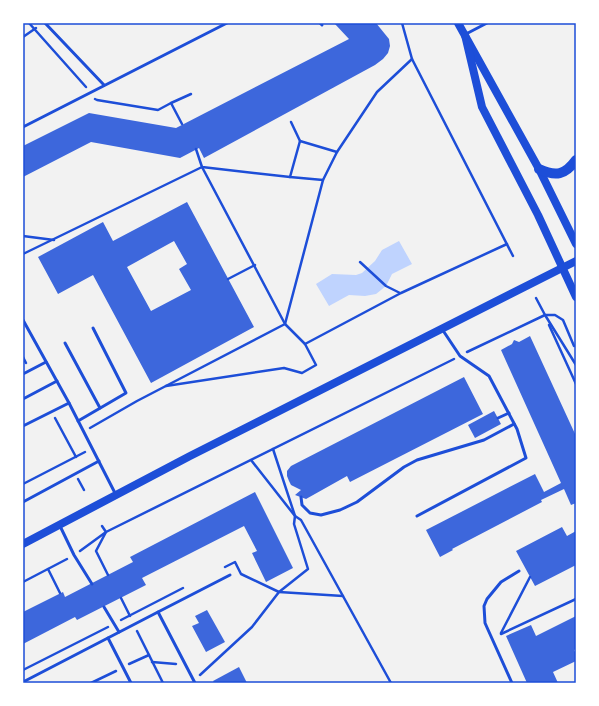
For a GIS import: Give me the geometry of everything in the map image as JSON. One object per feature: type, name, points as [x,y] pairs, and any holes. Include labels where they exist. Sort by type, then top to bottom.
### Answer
[{"type":"main road","points":[[458,23],[539,169],[576,244]]},
{"type":"main road","points":[[465,35],[482,107],[538,215],[576,297]]},
{"type":"main road","points":[[539,169],[546,173],[557,174],[565,172],[576,160]]},
{"type":"main road","points":[[23,544],[190,456],[576,261]]},
{"type":"lane","points":[[45,23],[104,85]]},
{"type":"lane","points":[[48,27],[52,23]]},
{"type":"lane","points":[[23,127],[227,23]]},
{"type":"lane","points":[[465,35],[487,23]]},
{"type":"lane","points":[[23,320],[100,461],[116,496]]},
{"type":"lane","points":[[78,420],[126,393],[93,328]]},
{"type":"lane","points":[[418,516],[526,458],[514,424],[489,376],[460,356],[442,329]]},
{"type":"lane","points":[[65,344],[100,408]]},
{"type":"lane","points":[[23,374],[46,362]]},
{"type":"lane","points":[[23,399],[57,381]]},
{"type":"lane","points":[[23,426],[69,403]]},
{"type":"lane","points":[[498,418],[509,413]]},
{"type":"lane","points":[[301,497],[302,505],[310,513],[321,515],[340,510],[357,502],[404,467],[417,460],[484,440],[514,424]]},
{"type":"lane","points":[[23,502],[100,461]]},
{"type":"lane","points":[[59,525],[74,555],[92,584]]},
{"type":"lane","points":[[512,683],[485,623],[484,606],[486,600],[501,582],[519,571]]},
{"type":"lane","points":[[23,682],[230,575]]},
{"type":"lane","points":[[104,607],[119,632]]},
{"type":"lane","points":[[158,612],[195,683]]},
{"type":"lane","points":[[108,638],[130,683]]},
{"type":"path","points":[[402,23],[412,59],[513,256]]},
{"type":"path","points":[[23,37],[34,28]]},
{"type":"path","points":[[84,431],[137,401],[285,324],[322,180],[337,152],[377,92],[412,59]]},
{"type":"path","points":[[158,110],[191,94]]},
{"type":"path","points":[[171,103],[182,124]]},
{"type":"path","points":[[290,177],[300,141],[291,122]]},
{"type":"path","points":[[300,141],[337,152]]},
{"type":"path","points":[[166,386],[284,368],[302,373],[316,365],[305,344],[285,324],[202,167],[196,150]]},
{"type":"path","points":[[23,254],[202,167],[322,180]]},
{"type":"path","points":[[23,236],[54,240]]},
{"type":"path","points":[[305,344],[401,293],[507,244]]},
{"type":"path","points":[[360,262],[386,286],[401,293]]},
{"type":"path","points":[[228,279],[254,265]]},
{"type":"path","points":[[536,298],[576,384]]},
{"type":"path","points":[[545,315],[576,365]]},
{"type":"path","points":[[23,582],[74,555],[106,532],[545,315],[555,315],[562,320],[574,346]]},
{"type":"path","points":[[23,484],[92,448]]},
{"type":"path","points":[[198,676],[252,627],[279,592],[308,569],[294,524],[295,516],[273,449]]},
{"type":"path","points":[[251,460],[295,516],[301,520],[391,683]]},
{"type":"path","points":[[102,526],[106,532]]},
{"type":"path","points":[[106,532],[96,551],[108,575]]},
{"type":"path","points":[[48,569],[60,593]]},
{"type":"path","points":[[498,639],[530,577]]},
{"type":"path","points":[[120,598],[163,683]]},
{"type":"path","points":[[501,634],[576,599]]},
{"type":"path","points":[[152,662],[179,664]]},
{"type":"water","points":[[399,241],[412,264],[392,274],[386,286],[376,294],[365,296],[349,295],[329,306],[316,284],[332,274],[356,275],[362,273],[375,261],[382,250]]},
{"type":"building","points":[[334,23],[376,23],[389,39],[390,46],[388,53],[375,65],[204,158],[199,148],[180,158],[91,142],[23,177],[23,146],[89,113],[176,128],[349,39]]},
{"type":"building","points":[[187,202],[254,327],[151,383],[93,275],[58,294],[38,257],[103,222],[113,241]],"holes":[[[174,241],[187,264],[179,269],[191,290],[151,311],[127,267]]]},
{"type":"building","points":[[530,336],[576,436],[576,503],[571,505],[564,489],[541,500],[542,502],[452,549],[453,550],[440,557],[426,530],[535,474],[544,492],[561,483],[501,350],[512,344],[514,340],[519,342]]},
{"type":"building","points":[[464,377],[483,414],[350,482],[347,476],[306,499],[295,495],[301,490],[291,485],[289,481],[287,471],[291,466]]},
{"type":"building","points":[[494,411],[501,424],[475,438],[468,425]]},
{"type":"building","points":[[255,492],[293,568],[266,582],[252,553],[257,551],[244,526],[142,578],[146,585],[77,620],[75,617],[23,644],[23,612],[63,592],[65,597],[133,562],[130,557]]},
{"type":"building","points":[[562,527],[567,536],[576,531],[576,565],[535,586],[516,551]]},
{"type":"building","points":[[207,610],[225,642],[206,652],[192,626],[199,623],[195,616]]},
{"type":"building","points":[[576,616],[576,649],[574,650],[576,654],[576,661],[553,672],[558,683],[527,683],[506,636],[531,625],[536,636]]},
{"type":"building","points":[[239,667],[247,683],[214,683],[213,681]]}]
